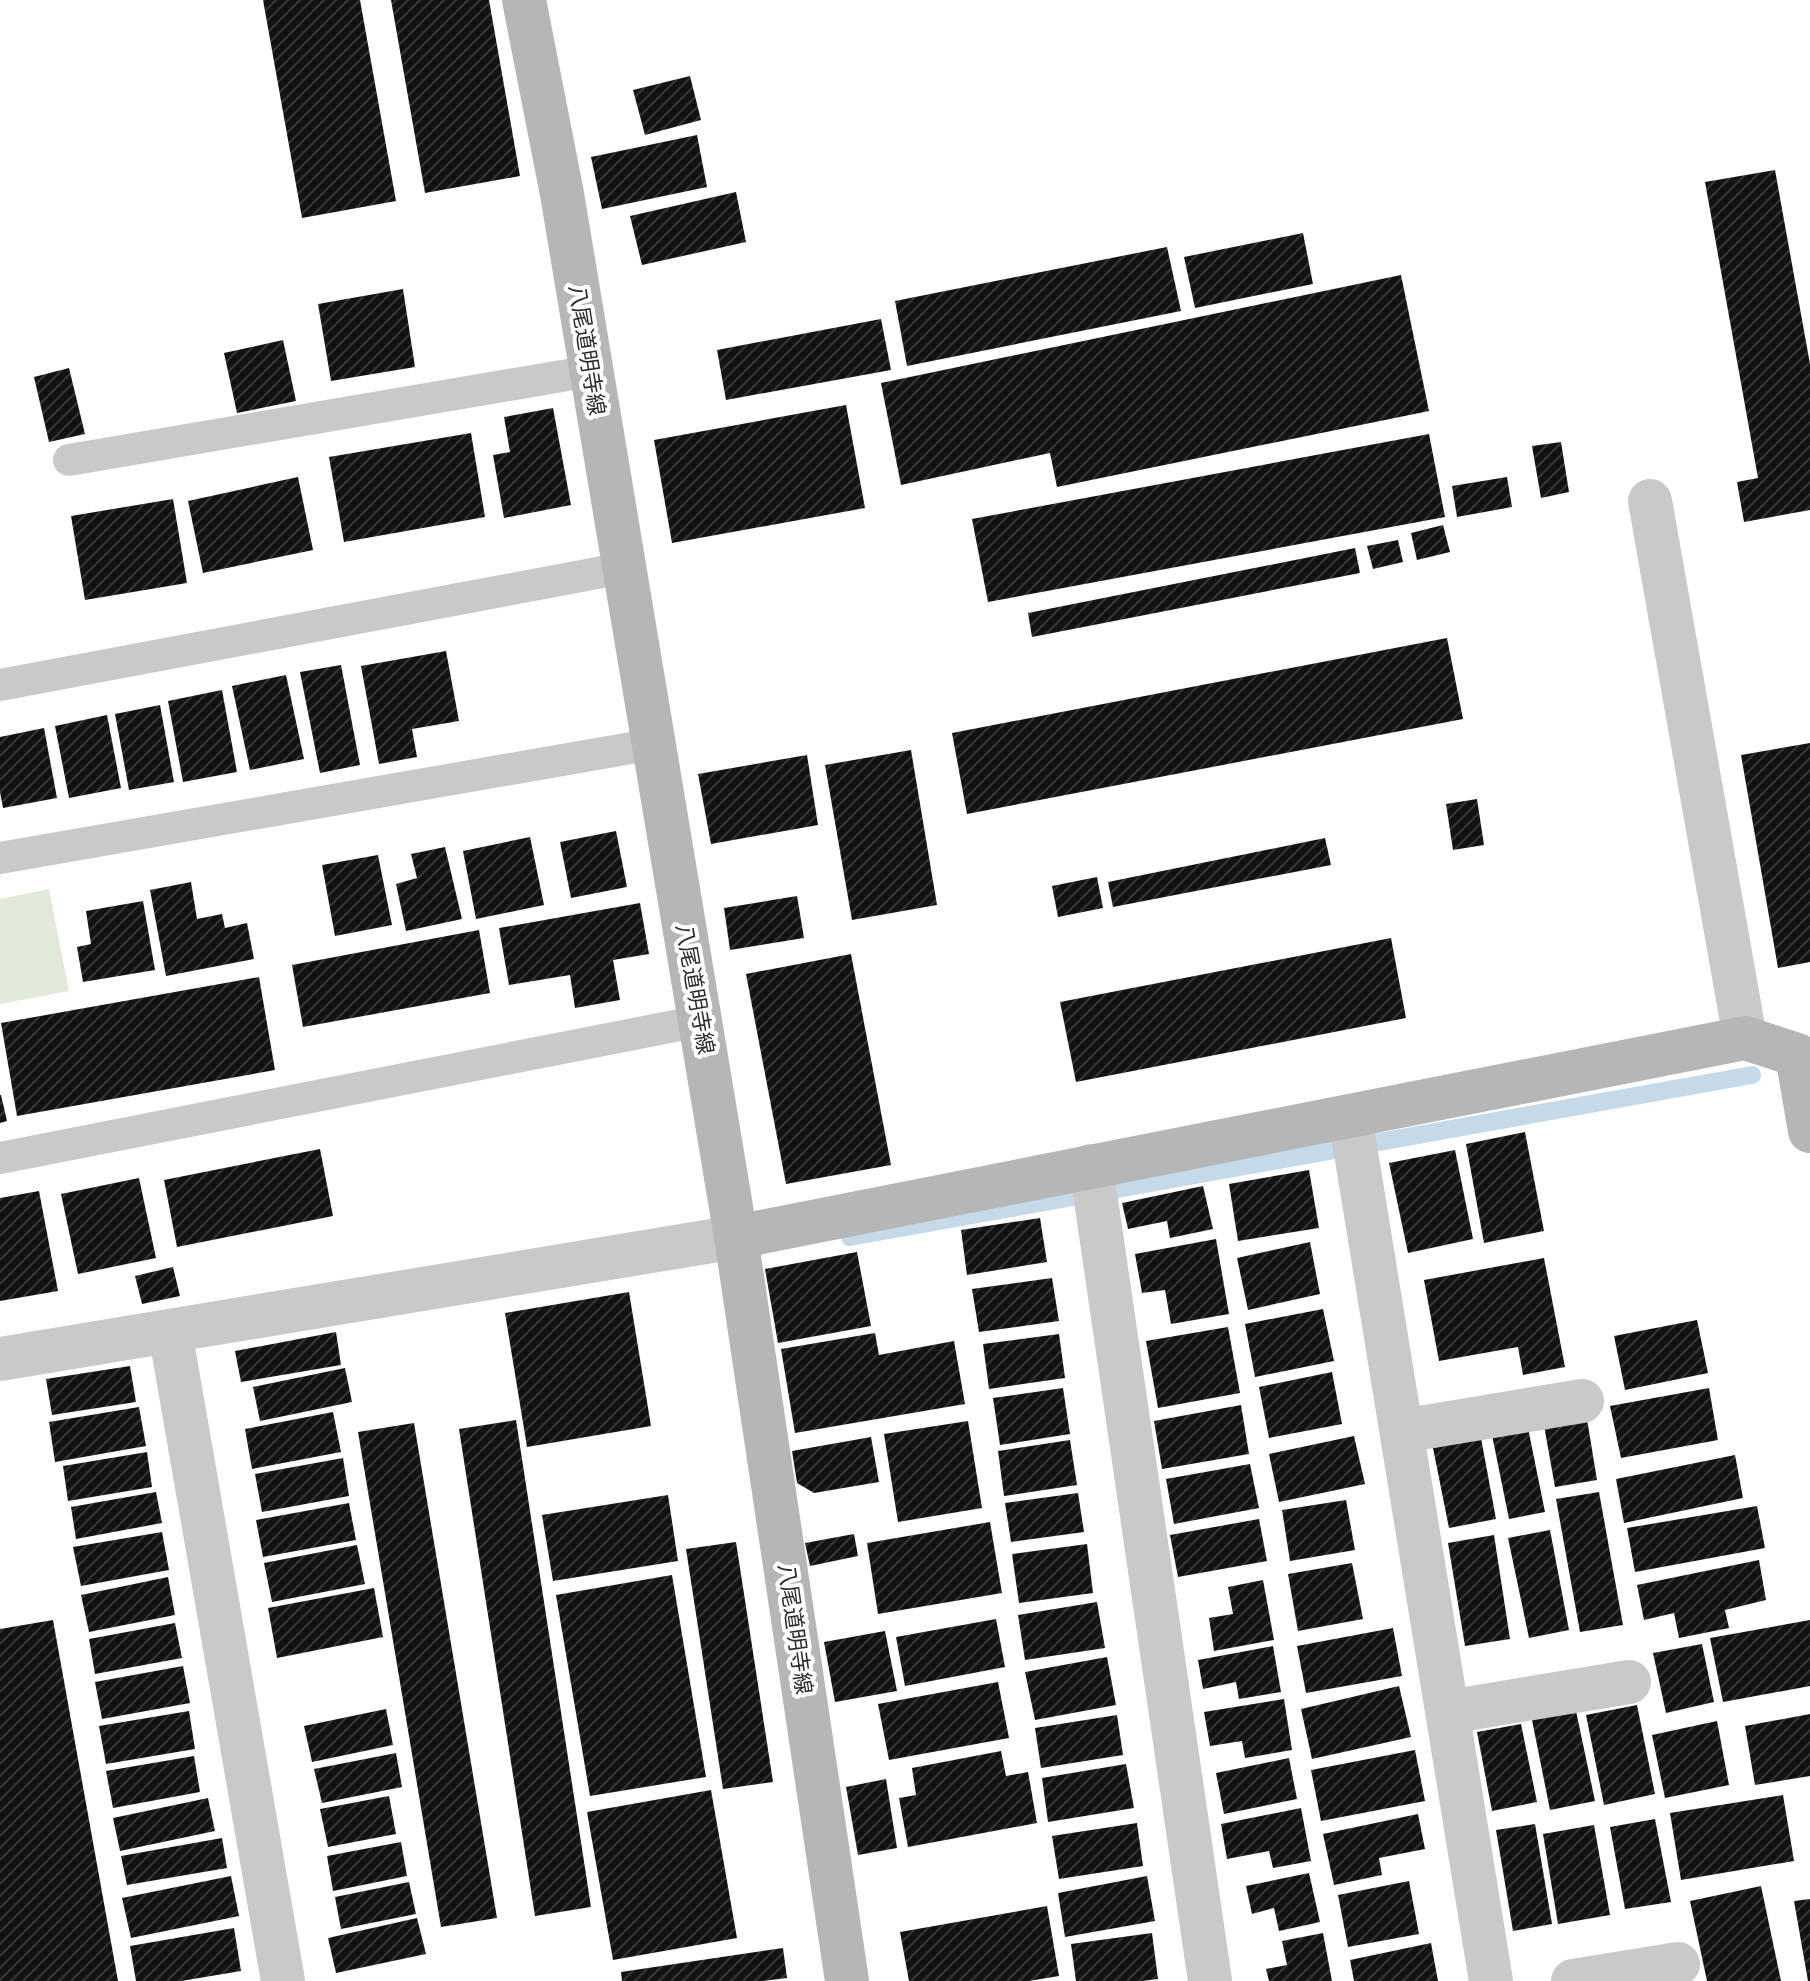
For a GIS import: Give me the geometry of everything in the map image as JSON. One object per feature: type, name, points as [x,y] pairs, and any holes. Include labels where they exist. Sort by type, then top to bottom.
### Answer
[{"type":"main road","name":"八尾道明寺線","points":[[524,0],[562,194],[736,1237],[847,1981]]},
{"type":"main road","points":[[736,1237],[1745,1038],[1804,1054],[1810,1131]]},
{"type":"street","points":[[1650,501],[1745,1038]]},
{"type":"street","points":[[1350,1116],[1491,1981]]},
{"type":"street","points":[[1091,1166],[1210,1981]]},
{"type":"street","points":[[0,1359],[736,1237]]},
{"type":"street","points":[[170,1331],[283,1981]]},
{"type":"street","points":[[1402,1431],[1582,1401]]},
{"type":"street","points":[[1448,1712],[1629,1682]]},
{"type":"street","points":[[1573,1981],[1678,1964]]},
{"type":"lane","points":[[69,460],[591,371]]},
{"type":"lane","points":[[0,685],[624,568]]},
{"type":"lane","points":[[0,858],[654,744]]},
{"type":"lane","points":[[0,1158],[700,1021]]},
{"type":"green space","points":[[49,889],[69,991],[0,1004],[0,899]]},
{"type":"building","points":[[263,0],[360,0],[396,201],[302,218]]},
{"type":"building","points":[[391,0],[489,0],[520,176],[425,193]]},
{"type":"building","points":[[690,76],[701,120],[645,135],[633,90]]},
{"type":"building","points":[[697,135],[707,187],[602,209],[591,157]]},
{"type":"building","points":[[1775,170],[1810,364],[1810,510],[1744,522],[1737,482],[1758,478],[1705,182]]},
{"type":"building","points":[[736,192],[746,242],[642,265],[630,216]]},
{"type":"building","points":[[1303,233],[1313,284],[1195,308],[1184,257]]},
{"type":"building","points":[[1167,247],[1181,311],[907,366],[895,301]]},
{"type":"building","points":[[1401,275],[1429,411],[1057,487],[1050,453],[901,485],[881,383]]},
{"type":"building","points":[[403,289],[415,367],[331,381],[318,304]]},
{"type":"building","points":[[881,319],[891,370],[726,400],[717,350]]},
{"type":"building","points":[[283,340],[296,401],[237,413],[224,353]]},
{"type":"building","points":[[69,368],[85,434],[49,442],[34,377]]},
{"type":"building","points":[[846,405],[865,508],[672,543],[654,440]]},
{"type":"building","points":[[553,408],[571,505],[504,518],[493,455],[510,452],[504,417]]},
{"type":"building","points":[[471,433],[485,517],[344,542],[329,457]]},
{"type":"building","points":[[1429,434],[1445,517],[988,602],[972,519]]},
{"type":"building","points":[[1561,442],[1569,492],[1541,498],[1532,446]]},
{"type":"building","points":[[298,477],[313,550],[203,573],[188,501]]},
{"type":"building","points":[[1507,477],[1512,507],[1457,517],[1452,486]]},
{"type":"building","points":[[173,499],[187,583],[85,600],[71,516]]},
{"type":"building","points":[[1443,525],[1450,552],[1417,560],[1411,533]]},
{"type":"building","points":[[1398,540],[1403,562],[1373,569],[1367,546]]},
{"type":"building","points":[[1355,548],[1360,573],[1032,637],[1028,613]]},
{"type":"building","points":[[1447,638],[1463,719],[967,814],[952,733]]},
{"type":"building","points":[[446,651],[459,721],[412,729],[417,757],[379,764],[361,666]]},
{"type":"building","points":[[341,665],[360,765],[320,773],[300,672]]},
{"type":"building","points":[[286,675],[304,759],[250,770],[232,686]]},
{"type":"building","points":[[222,690],[237,772],[183,782],[168,701]]},
{"type":"building","points":[[160,705],[174,782],[129,790],[115,714]]},
{"type":"building","points":[[107,715],[121,788],[69,798],[55,726]]},
{"type":"building","points":[[44,728],[57,798],[3,808],[0,737]]},
{"type":"building","points":[[1810,743],[1810,962],[1778,968],[1741,755]]},
{"type":"building","points":[[911,750],[937,905],[852,920],[825,765]]},
{"type":"building","points":[[807,755],[818,825],[711,844],[698,774]]},
{"type":"building","points":[[1477,799],[1484,845],[1453,850],[1446,804]]},
{"type":"building","points":[[616,831],[627,887],[571,898],[560,842]]},
{"type":"building","points":[[530,837],[544,905],[476,919],[463,851]]},
{"type":"building","points":[[1325,838],[1331,865],[1113,907],[1108,882]]},
{"type":"building","points":[[445,847],[462,919],[406,931],[396,884],[417,878],[411,854]]},
{"type":"building","points":[[378,855],[392,925],[335,936],[322,865]]},
{"type":"building","points":[[1097,877],[1103,908],[1058,917],[1052,886]]},
{"type":"building","points":[[191,882],[197,919],[222,914],[225,928],[247,923],[254,959],[166,976],[150,890]]},
{"type":"building","points":[[797,896],[804,938],[730,950],[724,908]]},
{"type":"building","points":[[143,901],[155,970],[83,982],[77,947],[91,944],[86,911]]},
{"type":"building","points":[[640,903],[649,954],[613,960],[620,1000],[575,1008],[570,975],[509,985],[499,928]]},
{"type":"building","points":[[479,930],[490,993],[303,1027],[292,965]]},
{"type":"building","points":[[1391,938],[1406,1018],[1076,1082],[1060,1002]]},
{"type":"building","points":[[851,954],[891,1165],[786,1184],[746,974]]},
{"type":"building","points":[[259,977],[275,1070],[17,1116],[1,1023]]},
{"type":"building","points":[[0,1095],[7,1121],[0,1123]]},
{"type":"building","points":[[1525,1132],[1544,1231],[1484,1243],[1466,1144]]},
{"type":"building","points":[[320,1149],[333,1216],[177,1247],[164,1180]]},
{"type":"building","points":[[1455,1150],[1473,1239],[1408,1253],[1389,1163]]},
{"type":"building","points":[[1309,1170],[1319,1228],[1238,1241],[1229,1184]]},
{"type":"building","points":[[139,1178],[156,1258],[78,1274],[61,1194]]},
{"type":"building","points":[[1203,1186],[1213,1229],[1170,1238],[1167,1221],[1128,1229],[1122,1203]]},
{"type":"building","points":[[39,1191],[58,1291],[0,1301],[0,1198]]},
{"type":"building","points":[[1040,1218],[1047,1262],[967,1275],[961,1230]]},
{"type":"building","points":[[1216,1239],[1229,1314],[1171,1324],[1165,1290],[1142,1293],[1135,1254]]},
{"type":"building","points":[[1310,1242],[1320,1294],[1248,1310],[1237,1258]]},
{"type":"building","points":[[857,1252],[871,1326],[778,1343],[765,1269]]},
{"type":"building","points":[[1544,1258],[1565,1367],[1523,1375],[1518,1347],[1439,1361],[1424,1280]]},
{"type":"building","points":[[173,1267],[180,1296],[142,1304],[135,1276]]},
{"type":"building","points":[[1052,1278],[1059,1321],[979,1332],[972,1289]]},
{"type":"building","points":[[629,1292],[651,1426],[527,1447],[505,1313]]},
{"type":"building","points":[[1323,1309],[1334,1361],[1255,1377],[1245,1324]]},
{"type":"building","points":[[1697,1320],[1708,1373],[1625,1390],[1614,1336]]},
{"type":"building","points":[[1228,1327],[1240,1393],[1158,1408],[1146,1341]]},
{"type":"building","points":[[336,1332],[341,1365],[241,1382],[235,1351]]},
{"type":"building","points":[[875,1333],[879,1355],[954,1341],[965,1404],[795,1433],[781,1349]]},
{"type":"building","points":[[1059,1334],[1065,1378],[989,1389],[983,1344]]},
{"type":"building","points":[[130,1366],[136,1402],[52,1415],[46,1379]]},
{"type":"building","points":[[345,1368],[352,1402],[260,1421],[253,1387]]},
{"type":"building","points":[[1332,1372],[1342,1424],[1269,1438],[1259,1387]]},
{"type":"building","points":[[1063,1388],[1070,1434],[1000,1445],[993,1398]]},
{"type":"building","points":[[1709,1388],[1718,1440],[1621,1458],[1610,1406]]},
{"type":"building","points":[[1241,1405],[1249,1454],[1162,1469],[1154,1421]]},
{"type":"building","points":[[139,1407],[146,1446],[55,1462],[49,1422]]},
{"type":"building","points":[[333,1412],[341,1452],[252,1469],[245,1429]]},
{"type":"building","points":[[1586,1413],[1597,1480],[1555,1487],[1543,1420]]},
{"type":"building","points":[[516,1420],[591,1907],[535,1916],[459,1429]]},
{"type":"building","points":[[968,1421],[982,1508],[898,1522],[884,1434]]},
{"type":"building","points":[[414,1423],[497,1918],[441,1927],[358,1432]]},
{"type":"building","points":[[1528,1428],[1545,1512],[1509,1519],[1492,1435]]},
{"type":"building","points":[[1354,1436],[1365,1484],[1279,1502],[1269,1454]]},
{"type":"building","points":[[871,1437],[879,1482],[814,1493],[797,1483],[792,1451]]},
{"type":"building","points":[[1481,1438],[1496,1519],[1449,1528],[1433,1448]]},
{"type":"building","points":[[1070,1440],[1077,1485],[1004,1496],[998,1451]]},
{"type":"building","points":[[147,1452],[152,1487],[68,1501],[63,1466]]},
{"type":"building","points":[[1735,1455],[1743,1498],[1624,1523],[1616,1479]]},
{"type":"building","points":[[343,1458],[349,1496],[262,1512],[255,1474]]},
{"type":"building","points":[[1250,1464],[1259,1508],[1174,1524],[1166,1479]]},
{"type":"building","points":[[156,1492],[162,1523],[76,1539],[71,1507]]},
{"type":"building","points":[[1599,1492],[1623,1625],[1580,1632],[1556,1499]]},
{"type":"building","points":[[1078,1493],[1084,1532],[1011,1542],[1005,1503]]},
{"type":"building","points":[[668,1495],[678,1561],[553,1581],[542,1515]]},
{"type":"building","points":[[1346,1500],[1355,1550],[1290,1561],[1282,1510]]},
{"type":"building","points":[[349,1503],[356,1540],[263,1557],[256,1520]]},
{"type":"building","points":[[1757,1506],[1765,1548],[1635,1572],[1627,1528]]},
{"type":"building","points":[[1259,1519],[1267,1561],[1178,1577],[1170,1535]]},
{"type":"building","points":[[990,1522],[1002,1593],[878,1614],[867,1543]]},
{"type":"building","points":[[1550,1530],[1569,1630],[1529,1638],[1508,1538]]},
{"type":"building","points":[[162,1532],[169,1570],[81,1586],[73,1547]]},
{"type":"building","points":[[854,1534],[858,1556],[810,1566],[805,1543]]},
{"type":"building","points":[[1494,1535],[1510,1639],[1465,1646],[1448,1543]]},
{"type":"building","points":[[736,1542],[773,1782],[723,1789],[686,1549]]},
{"type":"building","points":[[1087,1544],[1093,1593],[1019,1603],[1012,1554]]},
{"type":"building","points":[[357,1545],[365,1584],[272,1602],[264,1563]]},
{"type":"building","points":[[1759,1560],[1766,1600],[1725,1610],[1729,1628],[1679,1638],[1674,1613],[1644,1620],[1637,1585]]},
{"type":"building","points":[[1352,1563],[1363,1619],[1298,1631],[1288,1574]]},
{"type":"building","points":[[672,1575],[706,1777],[590,1796],[556,1595]]},
{"type":"building","points":[[168,1577],[175,1615],[89,1632],[81,1595]]},
{"type":"building","points":[[1263,1580],[1274,1640],[1214,1651],[1209,1618],[1233,1614],[1228,1587]]},
{"type":"building","points":[[374,1588],[383,1637],[277,1658],[268,1608]]},
{"type":"building","points":[[1097,1602],[1105,1648],[1025,1660],[1018,1615]]},
{"type":"building","points":[[996,1619],[1005,1667],[905,1686],[896,1637]]},
{"type":"building","points":[[53,1620],[118,1981],[0,1981],[0,1629]]},
{"type":"building","points":[[1810,1620],[1810,1686],[1723,1702],[1710,1638]]},
{"type":"building","points":[[175,1623],[182,1658],[95,1674],[89,1639]]},
{"type":"building","points":[[1393,1628],[1402,1676],[1306,1693],[1297,1646]]},
{"type":"building","points":[[885,1631],[897,1691],[835,1702],[824,1642]]},
{"type":"building","points":[[1702,1644],[1714,1702],[1666,1713],[1653,1653]]},
{"type":"building","points":[[1273,1646],[1281,1692],[1239,1699],[1236,1682],[1203,1689],[1198,1660]]},
{"type":"building","points":[[1107,1657],[1116,1705],[1035,1720],[1025,1672]]},
{"type":"building","points":[[183,1666],[190,1703],[102,1719],[95,1682]]},
{"type":"building","points":[[998,1682],[1009,1738],[889,1760],[878,1704]]},
{"type":"building","points":[[1399,1686],[1411,1737],[1312,1759],[1301,1709]]},
{"type":"building","points":[[1284,1699],[1292,1750],[1245,1758],[1242,1741],[1210,1746],[1204,1712]]},
{"type":"building","points":[[1637,1705],[1655,1794],[1604,1805],[1586,1715]]},
{"type":"building","points":[[386,1709],[393,1745],[312,1762],[304,1726]]},
{"type":"building","points":[[189,1711],[195,1749],[106,1764],[99,1726]]},
{"type":"building","points":[[1576,1711],[1595,1801],[1550,1810],[1532,1720]]},
{"type":"building","points":[[1810,1714],[1810,1776],[1755,1785],[1745,1726]]},
{"type":"building","points":[[1117,1715],[1123,1755],[1041,1768],[1035,1728]]},
{"type":"building","points":[[1717,1721],[1729,1785],[1665,1798],[1652,1735]]},
{"type":"building","points":[[1521,1724],[1537,1802],[1492,1811],[1477,1732]]},
{"type":"building","points":[[1415,1750],[1425,1801],[1321,1821],[1311,1770]]},
{"type":"building","points":[[1001,1751],[1006,1776],[1028,1772],[1037,1823],[908,1847],[899,1798],[916,1795],[912,1768]]},
{"type":"building","points":[[396,1753],[402,1787],[322,1803],[314,1769]]},
{"type":"building","points":[[194,1756],[200,1792],[113,1808],[106,1771]]},
{"type":"building","points":[[1289,1758],[1297,1799],[1224,1814],[1216,1773]]},
{"type":"building","points":[[1126,1764],[1134,1808],[1048,1822],[1042,1778]]},
{"type":"building","points":[[886,1779],[897,1848],[858,1855],[846,1787]]},
{"type":"building","points":[[711,1790],[737,1938],[613,1960],[587,1812]]},
{"type":"building","points":[[1783,1795],[1794,1861],[1681,1880],[1670,1813]]},
{"type":"building","points":[[389,1796],[396,1834],[328,1847],[320,1809]]},
{"type":"building","points":[[208,1798],[215,1831],[120,1851],[113,1818]]},
{"type":"building","points":[[1301,1808],[1311,1861],[1273,1868],[1269,1851],[1227,1859],[1221,1824]]},
{"type":"building","points":[[1418,1814],[1425,1849],[1379,1858],[1382,1875],[1334,1885],[1323,1834]]},
{"type":"building","points":[[1655,1819],[1671,1902],[1625,1909],[1610,1827]]},
{"type":"building","points":[[1137,1823],[1143,1866],[1059,1879],[1052,1836]]},
{"type":"building","points":[[1535,1824],[1552,1924],[1513,1931],[1496,1830]]},
{"type":"building","points":[[1594,1825],[1610,1915],[1558,1924],[1543,1834]]},
{"type":"building","points":[[222,1838],[227,1868],[127,1885],[121,1856]]},
{"type":"building","points":[[401,1842],[407,1876],[333,1891],[327,1856]]},
{"type":"building","points":[[1309,1873],[1320,1922],[1279,1931],[1274,1908],[1252,1914],[1246,1886]]},
{"type":"building","points":[[231,1876],[239,1916],[131,1938],[122,1898]]},
{"type":"building","points":[[1147,1876],[1155,1921],[1065,1937],[1058,1893]]},
{"type":"building","points":[[1409,1881],[1419,1934],[1348,1947],[1338,1895]]},
{"type":"building","points":[[409,1882],[416,1914],[341,1929],[335,1897]]},
{"type":"building","points":[[1761,1886],[1781,1981],[1707,1981],[1690,1901]]},
{"type":"building","points":[[1810,1899],[1810,1981],[1808,1981],[1794,1901]]},
{"type":"building","points":[[1047,1906],[1059,1976],[1029,1981],[909,1981],[900,1932]]},
{"type":"building","points":[[417,1918],[426,1954],[336,1973],[328,1938]]},
{"type":"building","points":[[234,1928],[241,1971],[181,1981],[136,1981],[130,1946]]},
{"type":"building","points":[[1152,1933],[1158,1979],[1076,1981],[1071,1944]]},
{"type":"building","points":[[1323,1933],[1332,1981],[1269,1981],[1266,1969],[1287,1965],[1282,1941]]},
{"type":"building","points":[[1431,1943],[1438,1981],[1354,1981],[1350,1960]]},
{"type":"building","points":[[783,1948],[787,1978],[763,1981],[622,1981],[621,1972]]},
{"type":"waterway","points":[[850,1237],[1752,1075]]}]
